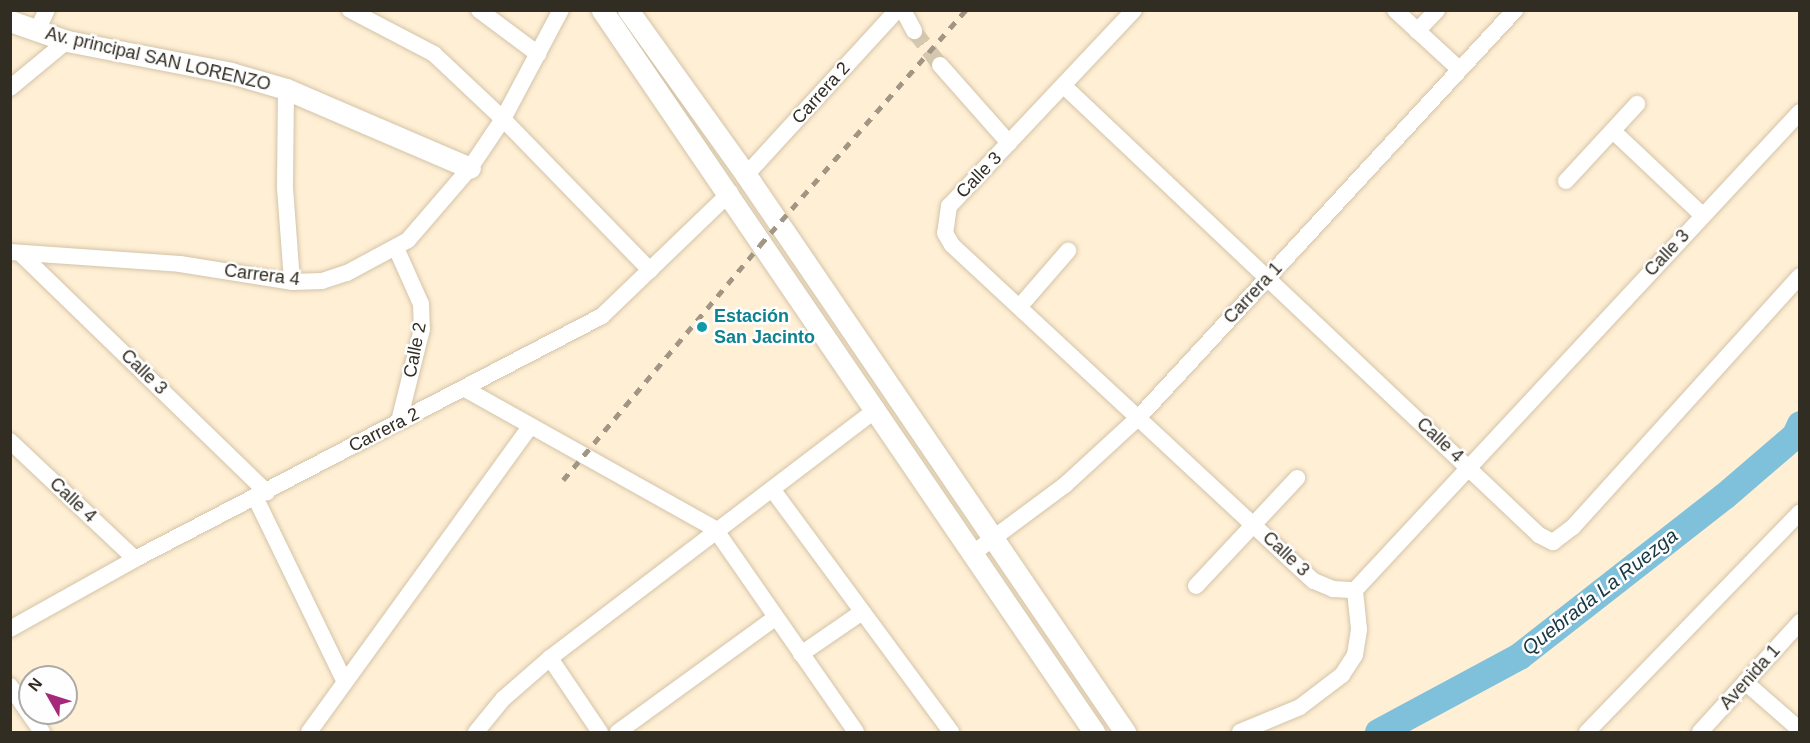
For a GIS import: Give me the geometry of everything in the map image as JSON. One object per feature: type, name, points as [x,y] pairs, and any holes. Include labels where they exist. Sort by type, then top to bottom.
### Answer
[{"type":"main road","points":[[602,10],[877,409],[1089,731]]},
{"type":"main road","points":[[628,10],[746,176],[1125,732]]},
{"type":"main road","name":"Av. principal SAN LORENZO","points":[[10,21],[67,41],[231,73],[286,89],[470,168]]},
{"type":"street","points":[[37,31],[47,10]]},
{"type":"street","points":[[350,10],[434,54],[503,119],[650,270]]},
{"type":"street","points":[[479,10],[538,54]]},
{"type":"street","name":"Carrera 4","points":[[15,253],[180,264],[292,282],[322,281],[347,273],[408,240],[470,168],[503,119],[561,10]]},
{"type":"street","name":"Carrera 2","points":[[746,176],[897,10]]},
{"type":"street","points":[[903,10],[914,31]]},
{"type":"street","name":"Calle 3","points":[[1134,10],[949,206],[945,232],[952,245],[1021,305],[1314,581],[1333,589],[1355,590],[1800,112]]},
{"type":"street","points":[[1395,10],[1460,70]]},
{"type":"street","points":[[1418,31],[1437,10]]},
{"type":"street","name":"Carrera 1","points":[[972,554],[991,537],[1065,486],[1140,416],[1512,12]]},
{"type":"street","points":[[10,88],[67,41]]},
{"type":"street","points":[[940,64],[1009,143]]},
{"type":"street","name":"Calle 4","points":[[1064,86],[1469,466],[1539,536],[1553,542],[1560,539],[1800,276]]},
{"type":"street","points":[[286,89],[285,188],[292,282]]},
{"type":"street","points":[[1566,181],[1637,105]]},
{"type":"street","points":[[1612,131],[1702,215]]},
{"type":"street","name":"Carrera 2","points":[[10,629],[135,559],[262,495],[602,316],[730,194]]},
{"type":"street","name":"Calle 2","points":[[396,248],[421,304],[422,329],[399,421]]},
{"type":"street","points":[[1021,305],[1068,251]]},
{"type":"street","name":"Calle 3","points":[[15,253],[262,495]]},
{"type":"street","points":[[465,389],[715,529],[856,732]]},
{"type":"street","points":[[476,732],[503,699],[550,658],[715,529],[877,409]]},
{"type":"street","points":[[309,732],[344,680],[425,576],[530,427]]},
{"type":"street","name":"Calle 4","points":[[10,441],[135,559]]},
{"type":"street","points":[[1196,586],[1297,478]]},
{"type":"street","points":[[772,489],[951,732]]},
{"type":"street","points":[[262,495],[344,680]]},
{"type":"street","points":[[1587,732],[1800,512]]},
{"type":"street","points":[[1240,732],[1300,707],[1342,675],[1357,646],[1355,590]]},
{"type":"street","points":[[801,654],[862,612]]},
{"type":"street","points":[[618,732],[775,618]]},
{"type":"street","name":"Avenida 1","points":[[1700,732],[1800,622]]},
{"type":"street","points":[[550,658],[600,732]]},
{"type":"street","points":[[1745,682],[1800,730]]},
{"type":"street","points":[[10,686],[42,732]]},
{"type":"waterway","name":"Quebrada La Ruezga","points":[[1378,732],[1519,656],[1724,496],[1795,435],[1800,424]]},
{"type":"tunnel","points":[[914,31],[940,65]]},
{"type":"railway","points":[[563,480],[760,245],[966,10]]},
{"type":"place","name":"Estación San Jacinto","points":[[702,327]]}]
